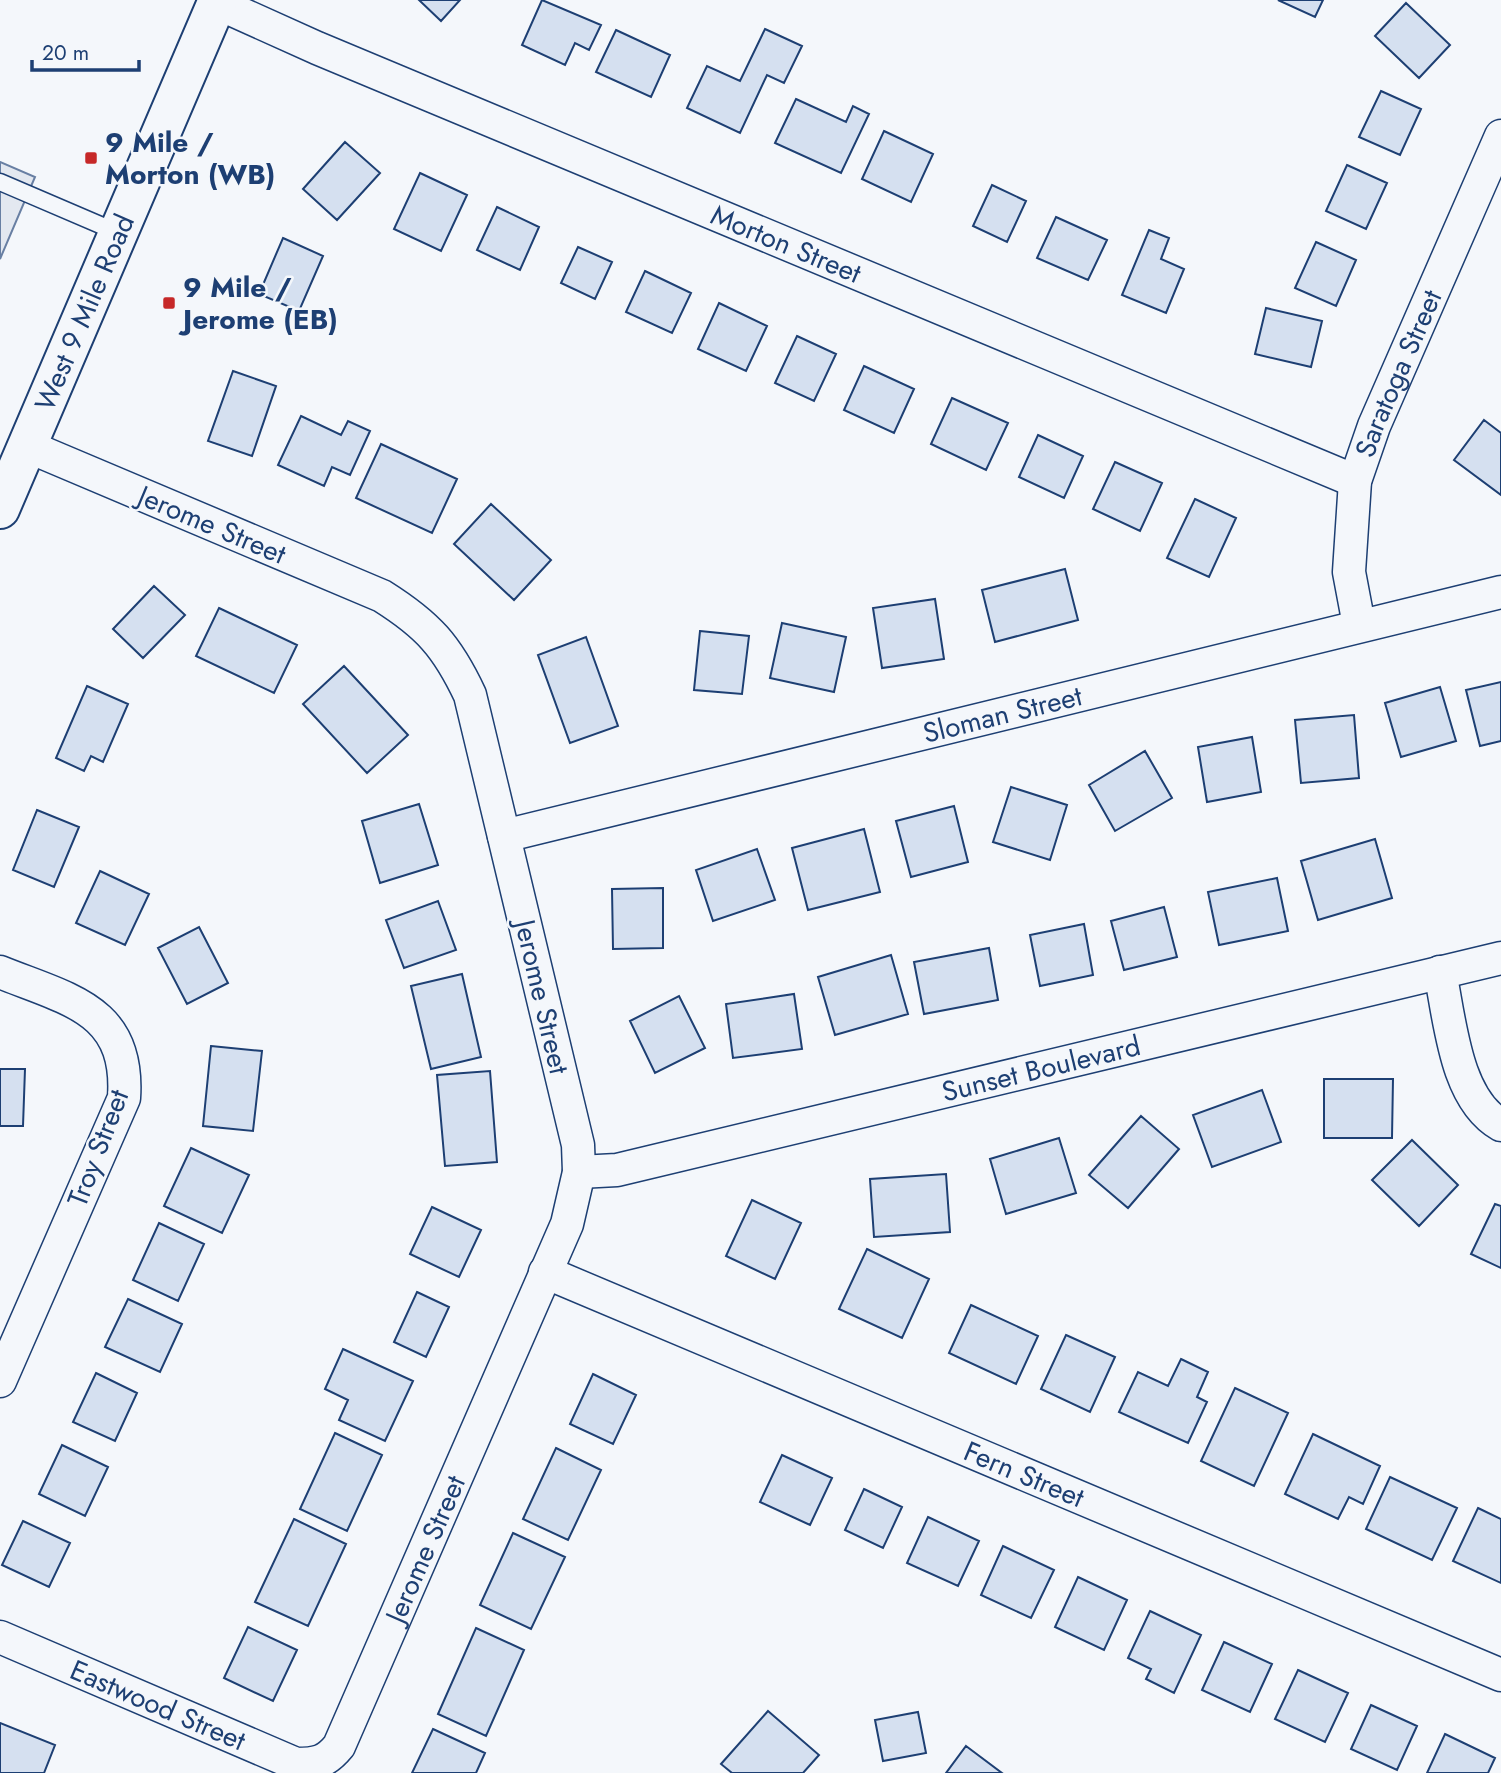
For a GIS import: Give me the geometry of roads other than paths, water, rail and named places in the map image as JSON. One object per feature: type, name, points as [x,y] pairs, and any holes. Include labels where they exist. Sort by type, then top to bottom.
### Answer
[{"type":"main road","name":"West 9 Mile Road","points":[[2,499],[217,1]]},
{"type":"street","name":"Morton Street","points":[[217,1],[317,48],[1355,481]]},
{"type":"street","name":"Saratoga Street","points":[[1359,625],[1349,572],[1355,481],[1374,426],[1501,136]]},
{"type":"street","name":"Jerome Street","points":[[27,446],[383,596],[430,629],[453,659],[470,695],[578,1145],[576,1199],[339,1746],[330,1757],[317,1764]]},
{"type":"street","name":"Sloman Street","points":[[504,836],[1501,592]]},
{"type":"street","name":"Sunset Boulevard","points":[[579,1172],[631,1166],[1501,958]]},
{"type":"street","name":"Troy Street","points":[[0,972],[71,1001],[98,1018],[120,1045],[125,1073],[124,1098],[0,1381]]},
{"type":"street","points":[[1440,972],[1464,1079],[1472,1098],[1501,1125]]},
{"type":"street","name":"Fern Street","points":[[545,1272],[1501,1675]]},
{"type":"street","name":"Eastwood Street","points":[[0,1637],[296,1763],[317,1764]]},
{"type":"lane","points":[[0,182],[119,233]]},
{"type":"place","name":"9 Mile / Morton (WB)","points":[[91,158]]},
{"type":"place","name":"9 Mile / Jerome (EB)","points":[[169,303]]}]
